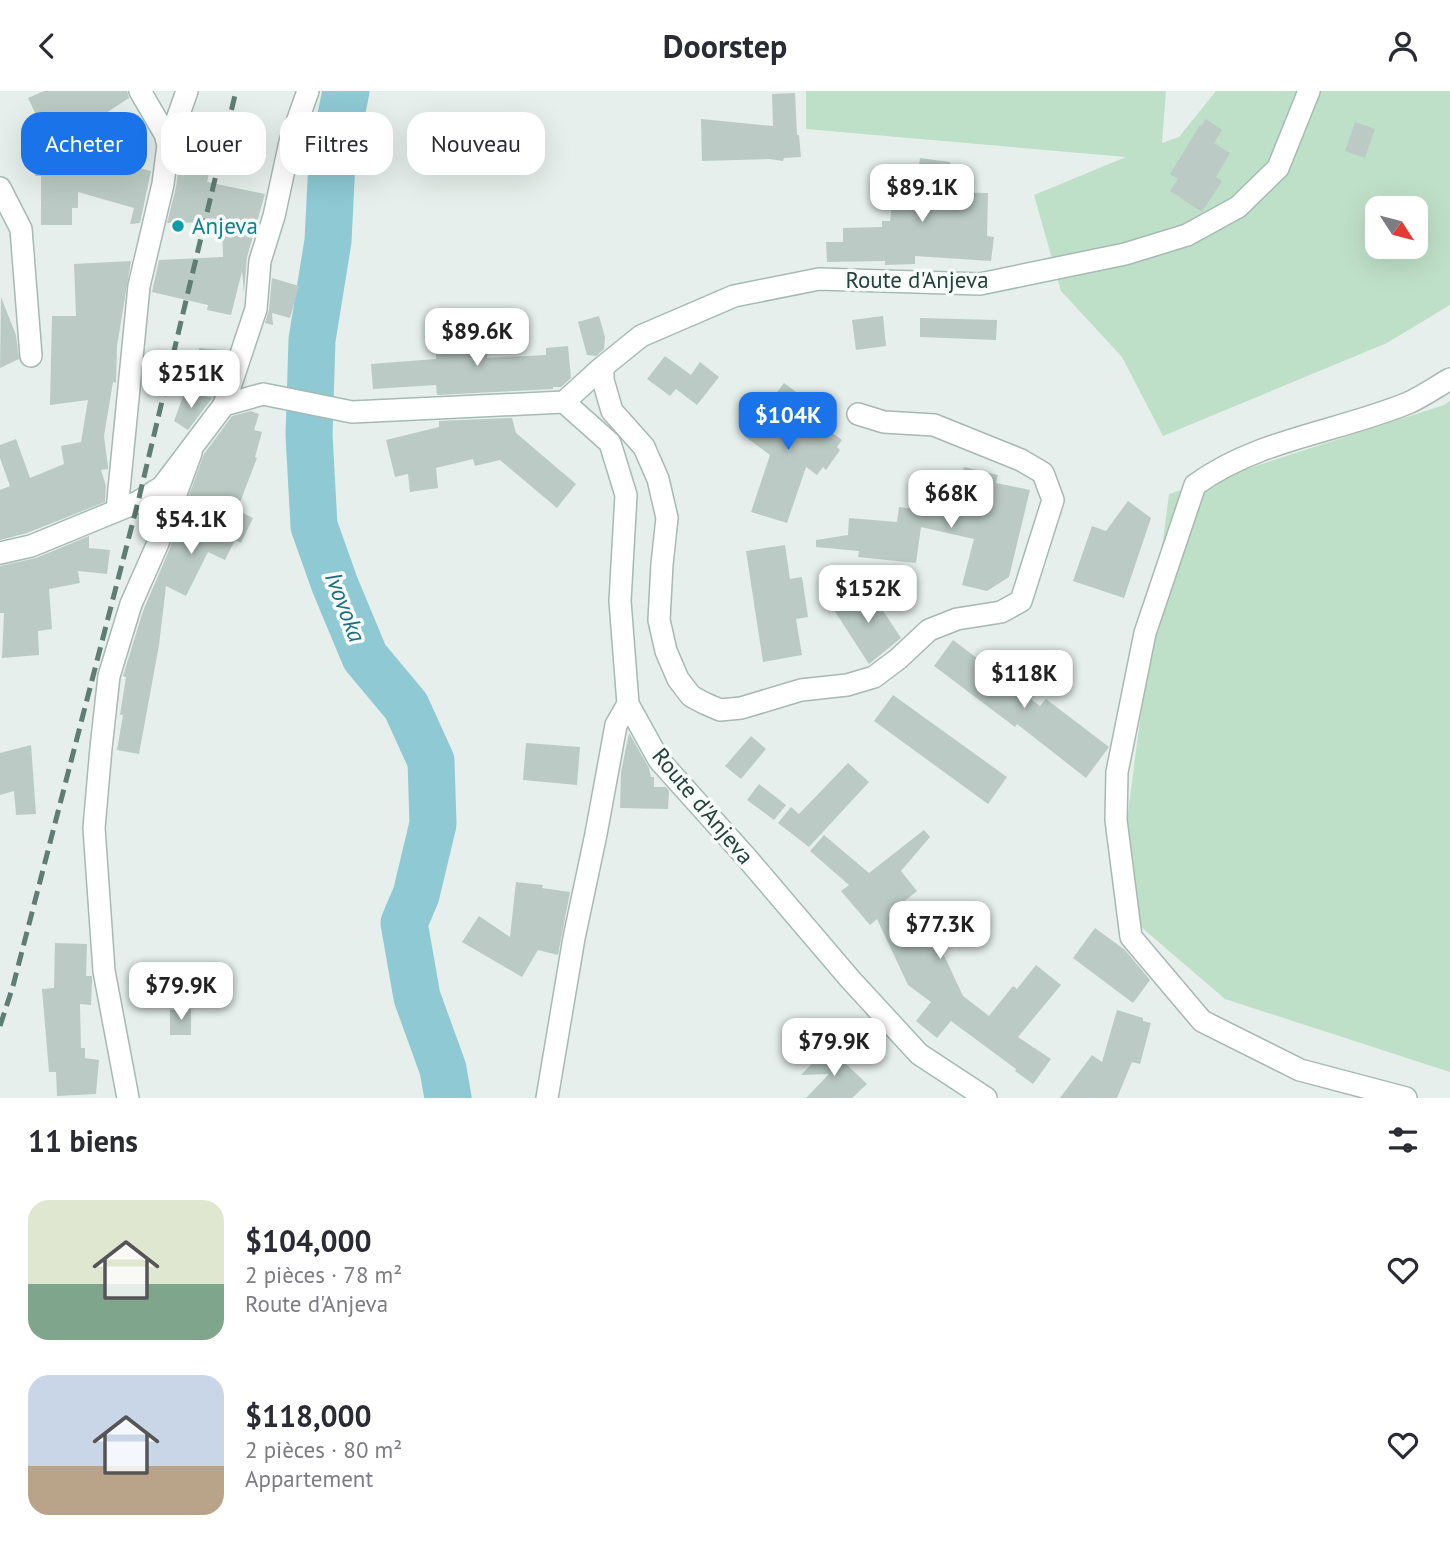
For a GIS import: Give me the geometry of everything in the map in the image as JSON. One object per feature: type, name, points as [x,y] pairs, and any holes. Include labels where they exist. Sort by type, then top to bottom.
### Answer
[{"type":"street","points":[[140,91],[161,127]]},
{"type":"street","points":[[180,112],[187,91]]},
{"type":"street","points":[[0,553],[31,546],[138,502],[162,487],[224,405],[256,309],[260,261],[274,216],[289,142],[308,91]]},
{"type":"street","name":"Route d'Anjeva","points":[[986,1098],[919,1055],[659,760],[628,704],[620,601],[626,495],[610,443],[564,403],[641,336],[734,296],[819,279],[980,284],[1125,254],[1187,235],[1238,207],[1278,168],[1309,91]]},
{"type":"street","points":[[117,509],[139,286],[164,175]]},
{"type":"street","points":[[0,188],[21,229],[32,356]]},
{"type":"street","points":[[603,367],[603,380],[612,411],[644,447],[658,479],[667,518],[659,620],[666,651],[678,679],[691,696],[720,710],[741,708],[802,690],[847,685],[874,677],[929,630],[957,619],[1001,612],[1021,601],[1038,554],[1053,499],[1043,473],[1021,460],[934,425],[884,422],[858,414]]},
{"type":"street","points":[[1406,1098],[1300,1070],[1202,1021],[1131,937],[1116,820],[1117,772],[1145,633],[1195,485],[1213,472],[1265,449],[1409,403],[1450,379]]},
{"type":"street","points":[[224,405],[263,394],[352,412],[564,403]]},
{"type":"street","points":[[128,1098],[104,971],[94,828],[100,748],[109,676],[131,604],[158,543],[193,448]]},
{"type":"street","points":[[547,1098],[574,938],[616,725],[628,704]]},
{"type":"green space","points":[[806,91],[1166,91],[1162,143],[1179,137],[1216,91],[1450,91],[1450,305],[1387,343],[1163,436],[1122,357],[1061,291],[1034,195],[1126,157],[806,129]]},
{"type":"green space","points":[[1450,401],[1450,1072],[1225,999],[1141,927],[1126,829],[1169,494]]},
{"type":"building","points":[[44,91],[127,91],[129,98],[108,112],[35,112],[28,98]]},
{"type":"building","points":[[795,93],[801,157],[784,158],[783,161],[702,161],[701,119],[773,126],[772,94]]},
{"type":"building","points":[[1206,119],[1222,130],[1214,143],[1230,153],[1216,177],[1222,181],[1202,212],[1170,191],[1178,179],[1170,174]]},
{"type":"building","points":[[1355,122],[1375,129],[1365,158],[1345,151]]},
{"type":"building","points":[[920,158],[950,162],[946,192],[988,193],[987,236],[994,237],[991,261],[915,256],[915,264],[885,265],[885,261],[827,262],[826,242],[843,242],[843,228],[882,227],[882,221],[890,221],[895,178],[903,179],[918,174]]},
{"type":"building","points":[[147,170],[151,171],[140,223],[130,224],[134,208],[78,192],[78,208],[72,208],[72,225],[41,225],[41,176],[35,176],[147,175]]},
{"type":"building","points":[[178,175],[209,175],[207,182],[265,194],[247,257],[244,293],[242,271],[231,315],[207,310],[208,305],[152,292],[159,260],[223,257],[222,222],[167,223]]},
{"type":"building","points":[[131,261],[117,346],[116,383],[113,382],[104,436],[108,467],[101,470],[106,486],[105,502],[27,533],[0,540],[0,490],[10,486],[0,458],[0,445],[16,439],[30,478],[64,464],[61,446],[81,442],[88,400],[50,405],[52,316],[76,316],[74,264]]},
{"type":"building","points":[[272,278],[299,286],[290,318],[272,313],[273,325],[265,323]]},
{"type":"building","points":[[1,297],[16,335],[19,359],[0,368]]},
{"type":"building","points":[[467,315],[488,315],[487,358],[546,355],[546,348],[568,346],[571,378],[561,387],[553,389],[437,395],[436,385],[373,389],[371,364],[436,359],[436,346],[467,344]]},
{"type":"building","points":[[599,316],[605,337],[604,349],[596,356],[587,355],[578,322]]},
{"type":"building","points":[[883,316],[886,346],[856,350],[852,320]]},
{"type":"building","points":[[920,318],[997,320],[996,340],[920,337]]},
{"type":"building","points":[[199,348],[223,350],[216,377],[197,379]]},
{"type":"building","points":[[665,356],[691,375],[700,362],[719,377],[697,405],[676,389],[670,396],[647,379]]},
{"type":"building","points":[[784,383],[803,397],[796,406],[842,440],[837,447],[840,450],[826,470],[823,467],[817,475],[806,467],[787,523],[751,512],[770,455],[744,436]]},
{"type":"building","points":[[196,393],[212,398],[188,430],[174,421],[184,394],[195,398]]},
{"type":"building","points":[[251,411],[259,414],[254,430],[262,432],[255,457],[257,458],[237,510],[253,518],[241,543],[235,540],[225,560],[208,552],[186,596],[166,586],[159,645],[139,754],[117,750],[123,715],[120,715],[126,677],[123,676],[143,611],[170,548],[204,454],[232,416]]},
{"type":"building","points":[[512,418],[516,433],[576,484],[557,508],[500,460],[475,466],[473,459],[436,468],[438,488],[410,492],[408,474],[395,477],[386,440],[439,427],[439,421]]},
{"type":"building","points":[[964,467],[998,475],[996,483],[1030,490],[1009,577],[987,591],[962,585],[974,539],[921,527],[916,563],[858,557],[859,551],[816,547],[816,540],[848,535],[849,518],[897,522],[899,507],[954,515]]},
{"type":"building","points":[[1128,501],[1151,518],[1124,598],[1073,581],[1092,526],[1106,531]]},
{"type":"building","points":[[89,536],[89,548],[110,550],[107,574],[78,571],[80,583],[49,589],[52,629],[38,631],[39,655],[2,658],[4,613],[0,613],[0,566],[36,558]]},
{"type":"building","points":[[785,545],[790,579],[802,577],[808,617],[796,619],[802,655],[763,662],[746,551]]},
{"type":"building","points":[[868,588],[901,638],[869,664],[834,610]]},
{"type":"building","points":[[953,640],[1040,706],[1046,699],[1109,747],[1086,778],[1017,724],[1015,727],[934,666]]},
{"type":"building","points":[[893,695],[1007,777],[988,804],[874,721]]},
{"type":"building","points":[[629,733],[649,768],[651,777],[654,777],[654,787],[666,787],[669,791],[668,809],[620,808],[621,772]]},
{"type":"building","points":[[751,736],[766,749],[741,779],[725,766]]},
{"type":"building","points":[[526,743],[580,747],[577,785],[523,780]]},
{"type":"building","points":[[31,745],[36,814],[16,815],[14,791],[0,795],[0,753]]},
{"type":"building","points":[[848,763],[869,782],[809,847],[778,823],[791,807],[799,814]]},
{"type":"building","points":[[759,784],[786,805],[774,820],[747,800]]},
{"type":"building","points":[[924,830],[930,837],[901,871],[917,891],[902,903],[928,939],[935,936],[963,996],[989,1016],[1013,986],[1017,989],[1036,965],[1061,985],[1018,1037],[1051,1059],[1033,1084],[951,1021],[937,1038],[916,1021],[931,1002],[908,985],[877,919],[870,925],[841,891],[849,885],[810,851],[824,835],[869,873]]},
{"type":"building","points":[[516,882],[570,892],[558,955],[538,950],[522,977],[462,942],[479,916],[510,937]]},
{"type":"building","points":[[1095,928],[1125,950],[1150,980],[1133,1003],[1073,958]]},
{"type":"building","points":[[55,943],[87,944],[86,976],[92,976],[91,1005],[80,1004],[81,1048],[85,1048],[85,1058],[99,1060],[96,1094],[57,1096],[56,1072],[49,1072],[42,989],[54,988]]},
{"type":"building","points":[[191,1009],[191,1035],[170,1035],[170,1010]]},
{"type":"building","points":[[1117,1010],[1151,1023],[1140,1064],[1132,1062],[1117,1098],[1060,1098],[1092,1055],[1102,1062]]},
{"type":"building","points":[[828,1047],[867,1084],[852,1098],[806,1098],[829,1074],[801,1075]]},
{"type":"waterway","name":"Ivovoka","points":[[346,91],[332,161],[328,241],[312,340],[309,435],[314,526],[365,657],[406,706],[431,761],[433,824],[416,895],[404,923],[417,997],[443,1069],[448,1098]]},
{"type":"railway","points":[[0,1026],[13,986],[138,502],[236,91]]},
{"type":"place","name":"Anjeva","points":[[178,226]]}]
